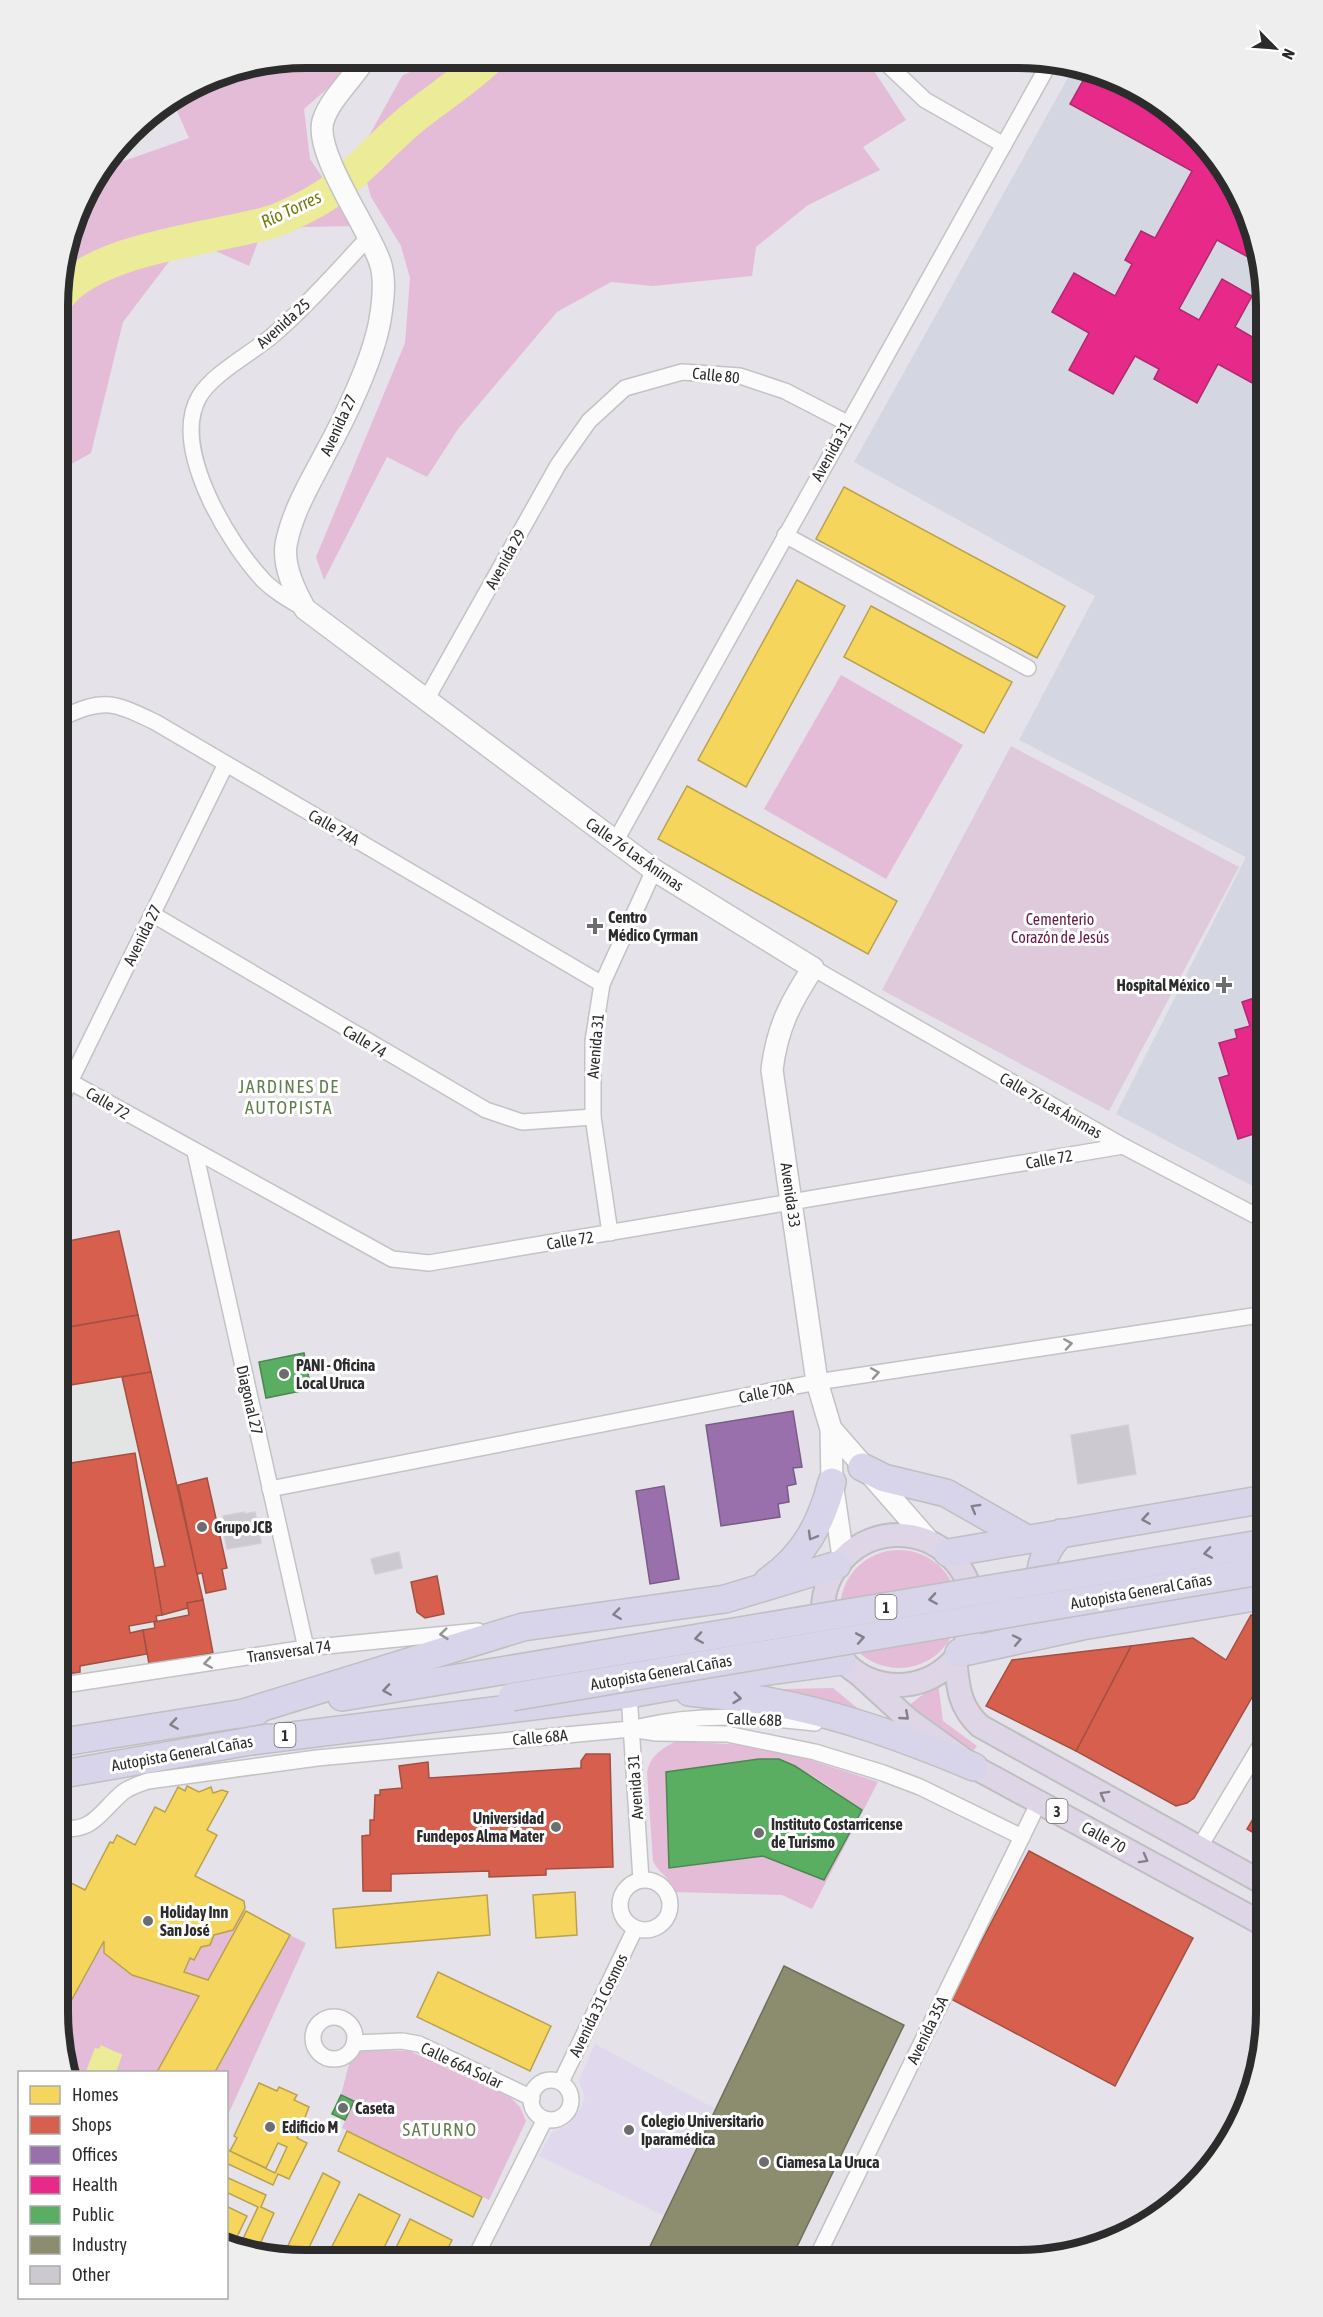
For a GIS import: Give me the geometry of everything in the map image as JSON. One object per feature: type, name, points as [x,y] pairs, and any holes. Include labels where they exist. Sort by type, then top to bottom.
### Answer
[{"type":"highway","points":[[862,1467],[884,1478],[946,1493],[1025,1538]]},
{"type":"highway","points":[[756,1588],[784,1570],[807,1545],[824,1515],[832,1482]]},
{"type":"highway","points":[[938,1546],[1061,1533],[1256,1501]]},
{"type":"highway","points":[[1061,1533],[1046,1553],[1040,1578],[1044,1594],[1052,1609],[1066,1620],[1082,1626]]},
{"type":"highway","name":"Autopista General Cañas","points":[[68,1741],[1256,1545]]},
{"type":"highway","points":[[240,1714],[523,1627],[725,1599],[840,1561]]},
{"type":"highway","name":"Autopista General Cañas","points":[[68,1773],[1256,1572]]},
{"type":"highway","points":[[957,1656],[1082,1626],[1256,1597]]},
{"type":"highway","points":[[725,1599],[744,1626],[746,1638],[740,1663],[731,1676]]},
{"type":"highway","points":[[251,1741],[629,1694],[731,1676],[852,1669]]},
{"type":"highway","points":[[658,1689],[766,1701],[878,1730],[974,1767]]},
{"type":"main road","points":[[840,1561],[861,1543],[883,1535],[906,1534],[938,1546],[962,1569],[972,1600],[973,1611],[969,1633],[957,1656],[935,1675],[911,1684],[886,1684],[852,1669]]},
{"type":"main road","name":"3","points":[[840,1561],[823,1596],[822,1614],[825,1631],[852,1669]]},
{"type":"main road","name":"3","points":[[957,1656],[958,1683],[967,1714],[980,1726],[1256,1879]]},
{"type":"main road","name":"Calle 70","points":[[852,1669],[909,1720],[974,1767],[1256,1920]]},
{"type":"street","name":"Avenida 27","points":[[305,609],[289,573],[286,547],[300,502],[336,434],[364,369],[380,322],[383,293],[380,262],[353,203],[325,154],[321,137],[323,120],[358,68]]},
{"type":"street","points":[[891,68],[925,100],[1004,145]]},
{"type":"street","name":"Avenida 31","points":[[615,842],[1046,70]]},
{"type":"street","name":"Avenida 25","points":[[195,404],[200,394],[214,380],[272,336],[313,297],[368,238]]},
{"type":"street","name":"Calle 80","points":[[589,421],[625,388],[682,372],[740,376],[786,391],[847,423]]},
{"type":"street","name":"Calle 76 Las Ánimas","points":[[195,404],[192,439],[201,479],[225,529],[244,558],[266,582],[654,870],[813,968],[1123,1146],[1256,1216]]},
{"type":"street","name":"Avenida 29","points":[[426,700],[558,465],[589,421]]},
{"type":"street","points":[[785,535],[1028,668]]},
{"type":"street","name":"Calle 74A","points":[[68,715],[88,706],[119,705],[155,722],[602,984]]},
{"type":"street","name":"Avenida 27","points":[[68,1071],[152,914],[226,764]]},
{"type":"street","name":"Avenida 31","points":[[610,1233],[593,1117],[593,1041],[602,984],[654,870]]},
{"type":"street","name":"Calle 74","points":[[152,914],[486,1110],[522,1122],[593,1117]]},
{"type":"street","name":"Avenida 33","points":[[813,968],[788,1007],[776,1042],[772,1070],[818,1382],[831,1429],[832,1482],[840,1561]]},
{"type":"street","name":"Calle 72","points":[[68,1080],[392,1259],[429,1263],[1123,1146]]},
{"type":"street","name":"Diagonal 27","points":[[195,1152],[306,1648]]},
{"type":"street","name":"Calle 70A","points":[[270,1489],[818,1382],[1256,1316]]},
{"type":"street","name":"Avenida 33","points":[[831,1429],[862,1467],[938,1546]]},
{"type":"street","name":"Transversal 74","points":[[68,1684],[306,1648],[523,1627]]},
{"type":"street","name":"Avenida 31","points":[[629,1694],[641,1880]]},
{"type":"street","name":"Calle 68B","points":[[631,1729],[665,1721],[736,1717],[878,1730]]},
{"type":"street","name":"Calle 68A","points":[[68,1829],[86,1826],[99,1817],[123,1792],[148,1781],[316,1758],[631,1729],[747,1736],[815,1752],[920,1787],[1022,1837]]},
{"type":"street","points":[[1199,1848],[1256,1753]]},
{"type":"street","name":"Avenida 35A","points":[[820,2250],[1039,1802]]},
{"type":"street","points":[[641,1880],[656,1882],[670,1900],[670,1908],[664,1922],[650,1930],[635,1929],[624,1920],[621,1898],[628,1886],[641,1880]]},
{"type":"street","name":"Avenida 31 Cosmos","points":[[561,2082],[635,1929]]},
{"type":"street","name":"Calle 66A Solar","points":[[354,2043],[402,2041],[419,2044],[532,2098]]},
{"type":"street","points":[[542,2082],[561,2082],[570,2091],[571,2104],[564,2116],[558,2119],[545,2119],[534,2110],[532,2098],[534,2090],[542,2082]]},
{"type":"street","points":[[479,2250],[545,2119]]},
{"type":"shaded area","points":[[290,68],[351,68],[304,109],[310,159],[355,226],[303,227],[260,236],[249,266],[211,249],[171,259],[123,322],[91,453],[68,466],[68,290],[72,259],[80,229],[99,186],[114,165],[189,138],[175,107],[200,92],[229,80],[259,72]]},
{"type":"shaded area","points":[[418,68],[872,68],[906,120],[863,147],[880,170],[808,205],[756,247],[752,276],[653,286],[611,282],[557,312],[458,429],[427,477],[387,457],[324,580],[316,557],[405,343],[410,278],[401,246],[371,197],[359,154],[402,76]]},
{"type":"shaded area","points":[[1070,74],[1094,80],[1137,99],[1175,126],[1197,148],[1224,186],[1243,229],[1251,259],[1256,305],[1256,1188],[1116,1114],[1246,857],[1019,740],[1095,596],[854,462]]},
{"type":"shaded area","points":[[841,675],[963,745],[886,879],[764,809]]},
{"type":"shaded area","points":[[119,1231],[213,1653],[68,1678],[68,1242]]},
{"type":"shaded area","points":[[899,1550],[922,1554],[941,1567],[954,1586],[958,1609],[954,1632],[941,1651],[922,1664],[899,1668],[876,1664],[857,1651],[844,1632],[840,1609],[844,1586],[857,1567],[876,1554]]},
{"type":"shaded area","points":[[938,1683],[943,1721],[977,1746],[970,1755],[908,1706]]},
{"type":"shaded area","points":[[833,1688],[878,1725],[731,1690]]},
{"type":"shaded area","points":[[676,1741],[745,1745],[804,1758],[878,1782],[812,1909],[782,1895],[674,1892],[653,1861],[647,1773],[648,1767],[661,1750]],"holes":[[[759,1759],[787,1764],[814,1777],[862,1810],[824,1880],[763,1856],[669,1868],[666,1773]]]},
{"type":"shaded area","points":[[244,1910],[246,1911],[208,1980],[184,1972],[190,1958],[194,1960],[201,1947],[210,1945],[214,1935],[233,1930]]},
{"type":"shaded area","points":[[290,1935],[306,1943],[228,2115],[228,2071],[216,2071]]},
{"type":"shaded area","points":[[104,1941],[104,1953],[132,1975],[199,1996],[158,2071],[116,2071],[122,2054],[95,2048],[86,2071],[75,2071],[68,2027],[68,2007]]},
{"type":"shaded area","name":"Colegio Universitario Iparamédica","points":[[595,2044],[714,2108],[665,2216],[539,2156],[552,2132],[567,2126],[581,2108],[585,2097],[579,2080]]},
{"type":"shaded area","points":[[101,2045],[122,2055],[116,2071],[86,2071],[95,2048],[99,2049]]},
{"type":"shaded area","points":[[360,2050],[410,2051],[511,2098],[520,2107],[526,2121],[489,2200],[342,2128],[354,2101],[341,2095],[350,2060]]},
{"type":"green space","name":"Cementerio Corazón de Jesús","points":[[1011,746],[1239,867],[1109,1111],[882,990]]},
{"type":"building: Homes","points":[[844,487],[1065,606],[1037,658],[816,539]]},
{"type":"building: Homes","points":[[797,580],[845,606],[746,787],[698,760]]},
{"type":"building: Homes","points":[[871,606],[1012,682],[984,733],[844,657]]},
{"type":"building: Homes","points":[[687,786],[897,901],[868,954],[658,839]]},
{"type":"building: Homes","name":"Holiday Inn San José","points":[[187,1786],[199,1792],[211,1787],[213,1793],[222,1790],[228,1792],[207,1830],[217,1835],[195,1876],[244,1901],[245,1908],[233,1930],[214,1935],[210,1945],[201,1947],[194,1960],[190,1958],[184,1972],[208,1980],[246,1911],[290,1935],[216,2071],[158,2071],[199,1996],[132,1975],[104,1953],[104,1941],[68,2007],[68,1882],[85,1890],[110,1842],[113,1843],[117,1835],[135,1845],[155,1807],[165,1812],[178,1787],[185,1791]]},
{"type":"building: Homes","points":[[575,1892],[577,1935],[536,1938],[533,1895]]},
{"type":"building: Homes","points":[[487,1895],[490,1935],[336,1948],[333,1909]]},
{"type":"building: Homes","points":[[438,1972],[551,2026],[530,2071],[417,2017]]},
{"type":"building: Homes","name":"Edificio M","points":[[259,2083],[277,2091],[279,2087],[297,2095],[294,2100],[309,2107],[297,2138],[307,2143],[289,2179],[278,2174],[273,2185],[228,2164],[228,2150],[230,2151],[237,2138],[234,2136]],"holes":[[[278,2143],[287,2147],[275,2173],[232,2152],[266,2168]]]},
{"type":"building: Homes","points":[[347,2131],[482,2197],[473,2217],[338,2151]]},
{"type":"building: Homes","points":[[323,2173],[340,2182],[308,2250],[287,2249]]},
{"type":"building: Homes","points":[[228,2178],[266,2195],[261,2207],[274,2213],[260,2245],[242,2241],[258,2207],[228,2193]]},
{"type":"building: Homes","points":[[359,2194],[400,2215],[383,2250],[330,2250]]},
{"type":"building: Homes","points":[[228,2207],[247,2216],[236,2239],[228,2237]]},
{"type":"building: Homes","points":[[410,2219],[452,2240],[447,2250],[395,2250]]},
{"type":"building: Shops","points":[[119,1231],[138,1315],[68,1327],[68,1241]]},
{"type":"building: Shops","points":[[138,1315],[151,1372],[68,1385],[68,1327]]},
{"type":"building: Shops","points":[[151,1372],[203,1600],[187,1603],[188,1608],[162,1615],[154,1568],[165,1566],[122,1377]]},
{"type":"building: Shops","points":[[135,1453],[162,1615],[156,1616],[157,1621],[129,1626],[130,1633],[143,1630],[147,1654],[80,1666],[80,1672],[68,1674],[68,1463]]},
{"type":"building: Shops","name":"Grupo JCB","points":[[207,1478],[227,1568],[222,1569],[226,1589],[206,1593],[202,1573],[197,1574],[178,1485]]},
{"type":"building: Shops","points":[[437,1576],[444,1614],[425,1618],[417,1612],[411,1582]]},
{"type":"building: Shops","points":[[203,1600],[213,1653],[149,1664],[143,1630],[155,1628],[154,1622],[189,1615],[187,1603]]},
{"type":"building: Shops","points":[[1251,1615],[1256,1618],[1256,1690],[1194,1798],[1187,1803],[1176,1806],[1076,1751],[1131,1646],[1193,1638],[1226,1660]]},
{"type":"building: Shops","points":[[1131,1646],[1076,1751],[986,1706],[1012,1660]]},
{"type":"building: Shops","points":[[586,1754],[610,1754],[613,1867],[546,1869],[546,1875],[489,1877],[489,1871],[391,1874],[391,1891],[363,1891],[362,1836],[370,1835],[370,1820],[374,1820],[375,1795],[380,1795],[380,1790],[402,1788],[399,1766],[428,1762],[429,1778],[581,1768],[581,1761]]},
{"type":"building: Shops","points":[[1256,1814],[1256,1834],[1247,1829]]},
{"type":"building: Shops","points":[[1029,1851],[1193,1938],[1115,2086],[951,1999]]},
{"type":"building: Offices","points":[[793,1411],[802,1467],[793,1468],[796,1484],[787,1486],[789,1502],[778,1504],[780,1517],[721,1526],[706,1425]]},
{"type":"building: Offices","points":[[664,1486],[679,1579],[650,1584],[636,1491]]},
{"type":"building: Health","points":[[1085,78],[1137,99],[1175,126],[1197,148],[1224,186],[1235,209],[1233,213],[1238,216],[1243,229],[1251,259],[1217,240],[1179,309],[1199,320],[1222,279],[1252,296],[1235,327],[1256,339],[1256,380],[1254,384],[1218,364],[1197,403],[1154,379],[1159,369],[1135,356],[1113,394],[1069,370],[1089,333],[1052,312],[1074,273],[1115,296],[1132,264],[1125,260],[1141,231],[1155,238],[1192,171],[1070,104]]},
{"type":"building: Health","points":[[1256,997],[1256,1133],[1238,1139],[1219,1078],[1229,1075],[1219,1043],[1237,1038],[1235,1030],[1250,1026],[1242,1002]]},
{"type":"building: Public","points":[[304,1353],[311,1389],[266,1398],[259,1362]]},
{"type":"building: Public","name":"Instituto Costarricense de Turismo","points":[[759,1759],[779,1759],[795,1766],[862,1810],[824,1880],[763,1856],[669,1868],[666,1772]]},
{"type":"building: Public","name":"Caseta","points":[[341,2095],[354,2101],[345,2120],[332,2114]]},
{"type":"building: Industry","name":"Ciamesa La Uruca","points":[[784,1966],[904,2025],[795,2250],[648,2250]]},
{"type":"building: Other","points":[[1128,1425],[1136,1474],[1078,1484],[1071,1435]]},
{"type":"building: Other","points":[[244,1512],[245,1514],[255,1512],[261,1543],[227,1549],[221,1520],[224,1520],[223,1516]]},
{"type":"building: Other","points":[[399,1552],[402,1568],[375,1574],[371,1559]]},
{"type":"waterway","name":"Río Torres","points":[[68,287],[76,280],[99,267],[126,256],[186,240],[272,222],[321,198],[349,177],[414,117],[477,68]]},
{"type":"place","name":"Centro Médico Cyrman","points":[[595,926]]},
{"type":"place","name":"Hospital México","points":[[1224,985]]},
{"type":"place","name":"PANI - Oficina Local Uruca","points":[[284,1374]]},
{"type":"place","name":"Grupo JCB","points":[[202,1527]]},
{"type":"place","name":"Universidad Fundepos Alma Mater","points":[[556,1827]]},
{"type":"place","name":"Instituto Costarricense de Turismo","points":[[759,1833]]},
{"type":"place","name":"Holiday Inn San José","points":[[148,1921]]},
{"type":"place","name":"Caseta","points":[[343,2108]]},
{"type":"place","name":"Edificio M","points":[[270,2127]]},
{"type":"place","name":"Colegio Universitario Iparamédica","points":[[629,2130]]},
{"type":"place","name":"Ciamesa La Uruca","points":[[764,2162]]},
{"type":"district","name":"JARDINES DE AUTOPISTA","points":[[289,1096]]},
{"type":"district","name":"SATURNO","points":[[440,2129]]}]
